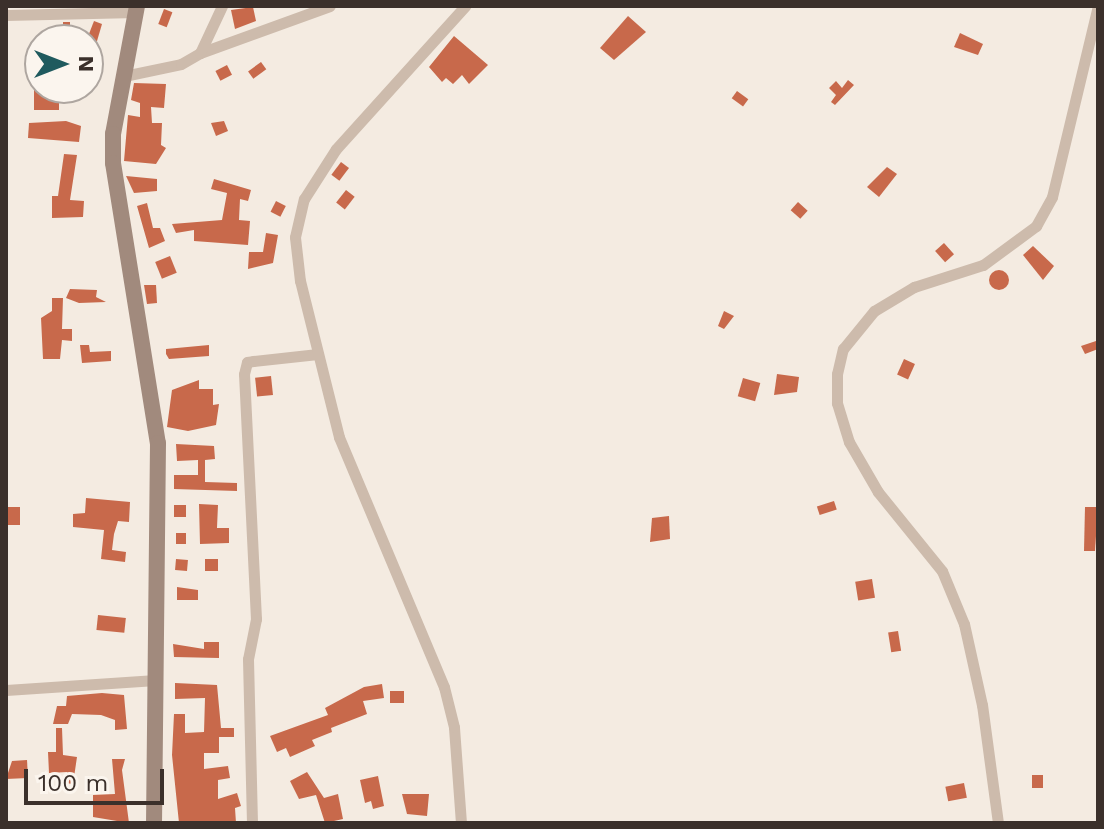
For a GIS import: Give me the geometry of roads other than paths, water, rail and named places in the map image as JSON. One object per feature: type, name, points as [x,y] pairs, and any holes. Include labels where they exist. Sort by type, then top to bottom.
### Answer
[{"type":"main road","points":[[137,9],[124,76],[113,163],[158,443],[154,823]]},
{"type":"street","points":[[200,53],[222,6]]},
{"type":"street","points":[[124,76],[181,64],[200,53],[330,6]]},
{"type":"street","points":[[461,823],[454,727],[444,687],[365,507],[318,354],[295,237],[304,199],[336,149],[465,6]]},
{"type":"street","points":[[998,823],[982,705],[964,624],[942,571],[878,492],[849,442],[837,403],[837,374],[843,349],[874,311],[914,287],[983,265],[1036,226],[1052,197],[1098,6]]},
{"type":"street","points":[[6,15],[137,9]]},
{"type":"street","points":[[252,823],[248,659],[256,619],[244,374],[247,362],[318,354]]},
{"type":"street","points":[[6,690],[156,680]]}]
